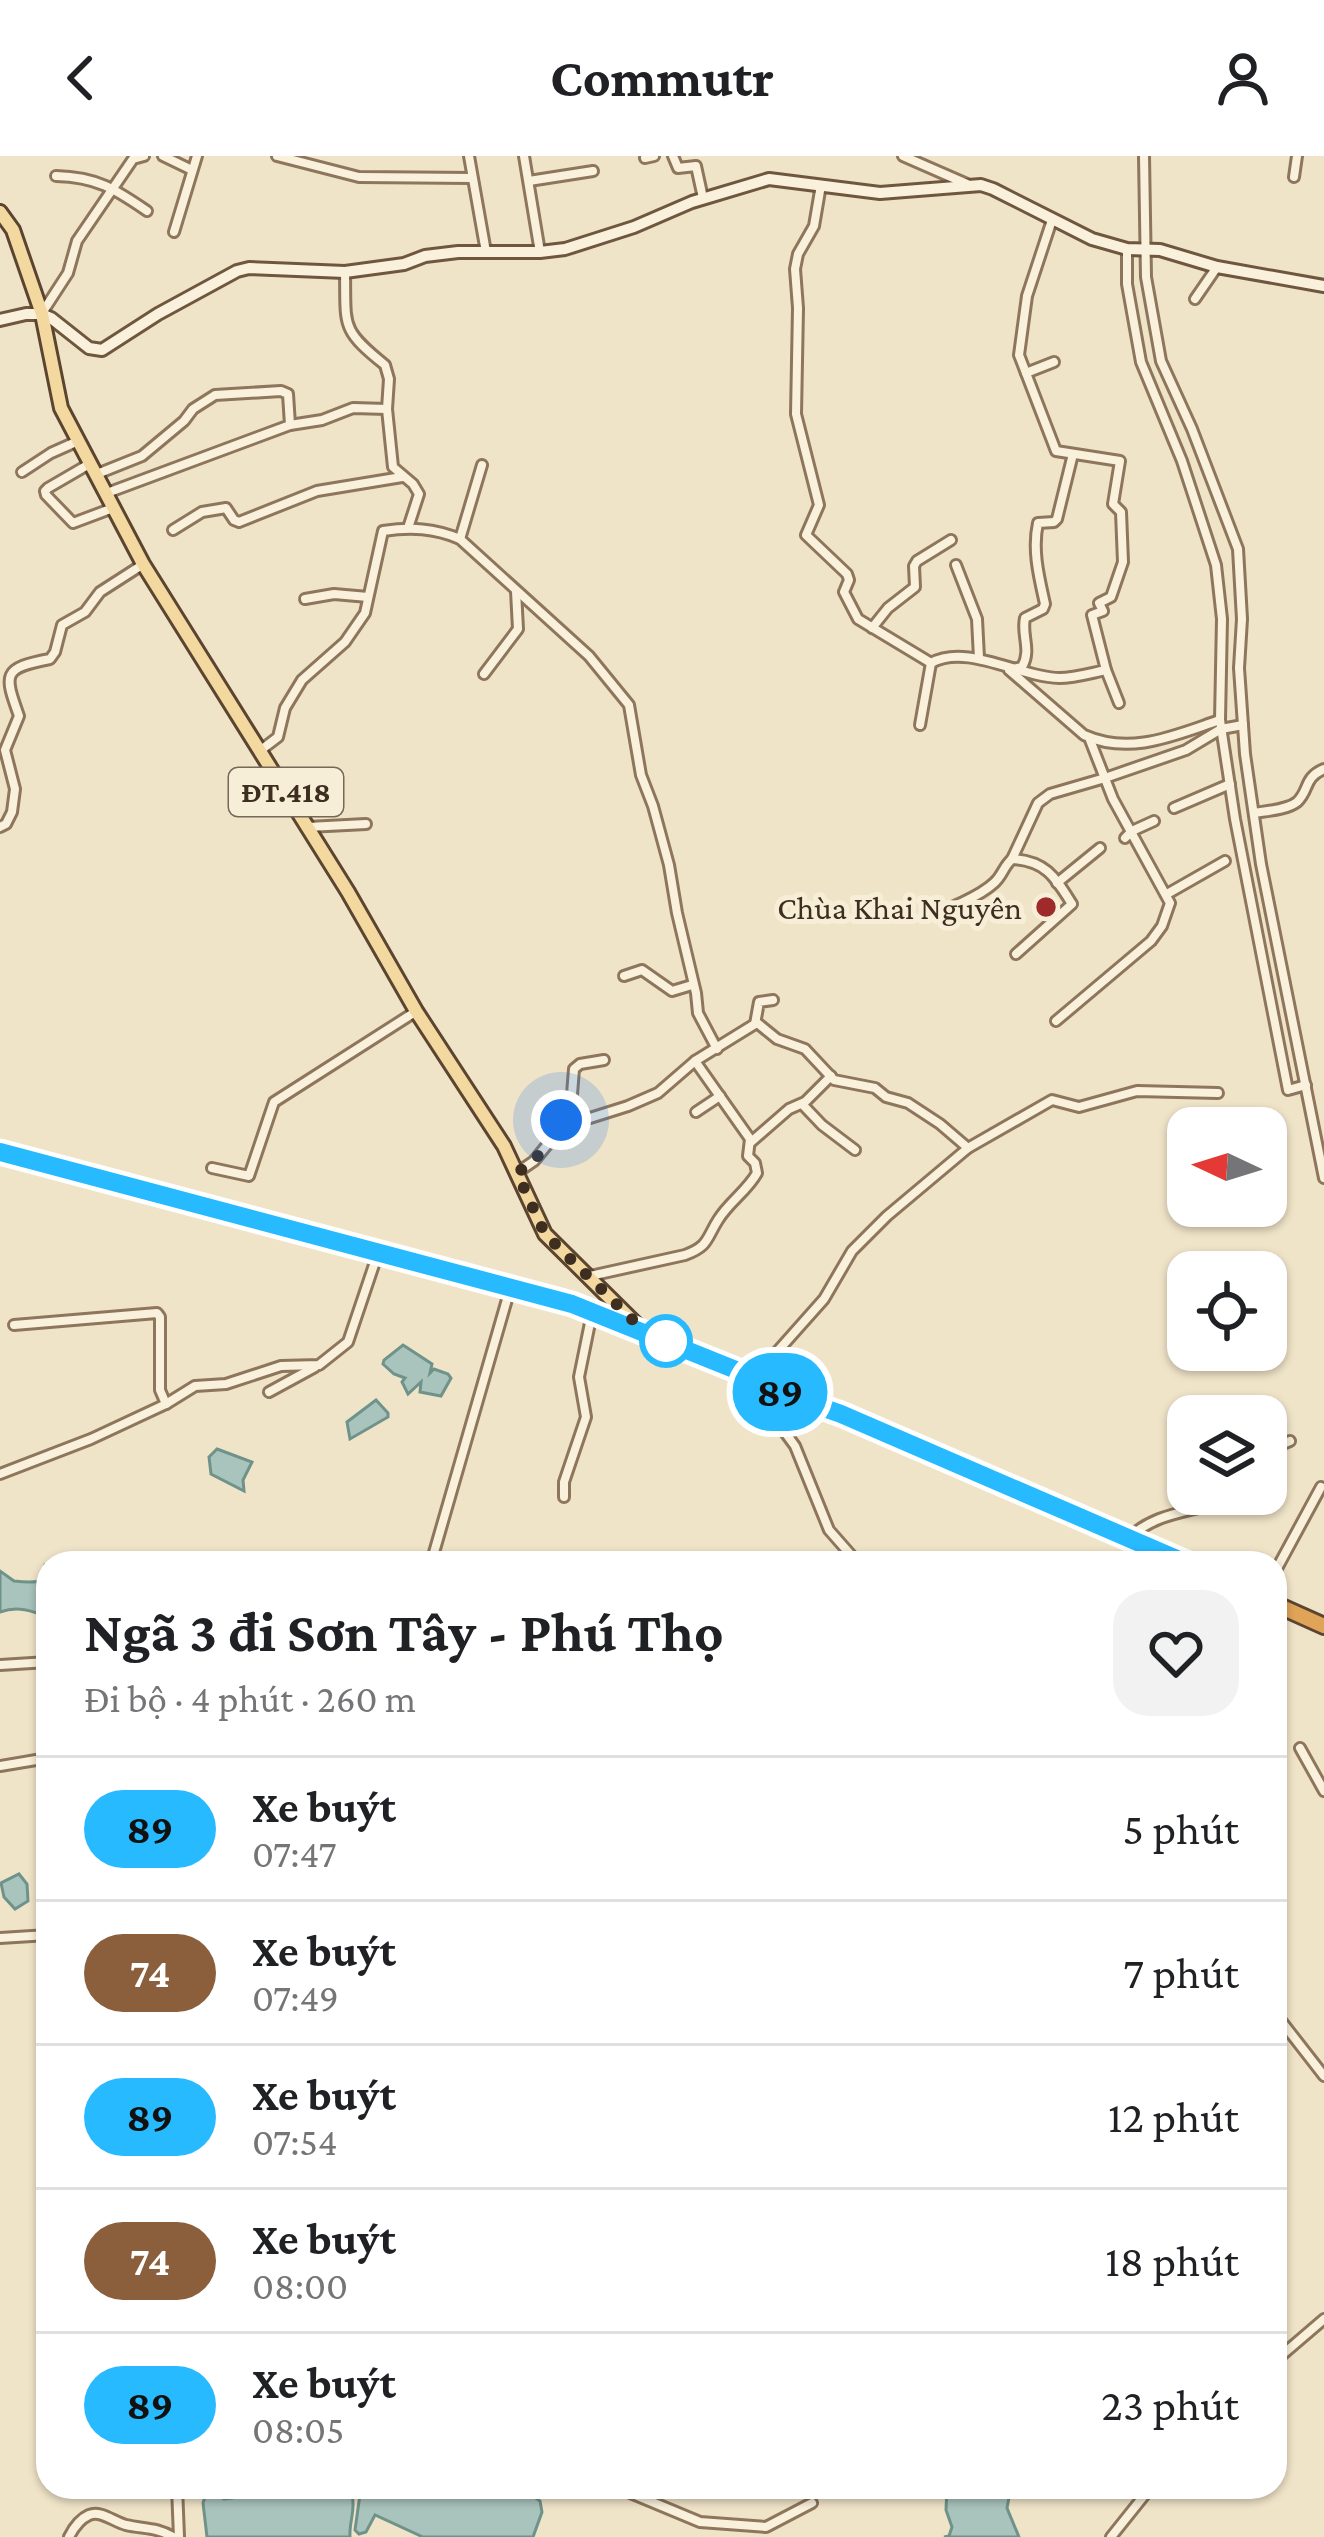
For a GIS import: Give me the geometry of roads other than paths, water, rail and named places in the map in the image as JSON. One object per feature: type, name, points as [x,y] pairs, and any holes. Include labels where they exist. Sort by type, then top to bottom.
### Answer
[{"type":"highway","points":[[0,1152],[593,1312],[1160,1551]]},
{"type":"highway","points":[[1287,1609],[1324,1626]]},
{"type":"main road","name":"ĐT.418","points":[[0,212],[13,230],[42,314],[61,408],[143,564],[308,827],[416,1011],[504,1146],[545,1234],[644,1331]]},
{"type":"street","points":[[42,314],[68,273],[77,241],[133,159],[144,156]]},
{"type":"street","points":[[163,156],[192,170]]},
{"type":"street","points":[[174,232],[197,156]]},
{"type":"street","points":[[277,156],[359,177],[472,178]]},
{"type":"street","points":[[470,156],[486,254]]},
{"type":"street","points":[[524,156],[540,252]]},
{"type":"street","points":[[645,158],[654,156]]},
{"type":"street","points":[[673,156],[678,167],[696,166],[703,198]]},
{"type":"street","points":[[903,156],[970,185],[993,189],[1092,239],[1324,286]]},
{"type":"street","points":[[1144,156],[1136,249],[1127,284],[1141,362],[1182,460],[1216,565],[1222,619],[1220,725],[1229,784],[1288,1090],[1306,1085]]},
{"type":"street","points":[[1294,177],[1297,156]]},
{"type":"street","points":[[529,181],[592,170]]},
{"type":"street","points":[[56,176],[93,180],[147,211]]},
{"type":"street","points":[[0,320],[42,314],[89,348],[102,350],[237,271],[344,272],[442,254],[565,249],[769,178],[880,193],[970,185]]},
{"type":"street","points":[[821,185],[814,226],[794,269],[796,414],[818,505],[806,535],[847,574],[844,592],[858,619],[931,663]]},
{"type":"street","points":[[1052,220],[1027,296],[1019,355],[1056,452],[1120,461],[1113,504],[1121,512],[1123,562],[1112,597],[1099,603],[1102,611],[1092,615],[1119,703]]},
{"type":"street","points":[[1136,249],[1161,361],[1238,548],[1243,725],[1254,814],[1324,1178]]},
{"type":"street","points":[[1195,299],[1216,267]]},
{"type":"street","points":[[344,272],[350,333],[385,365],[389,379],[393,467],[419,494],[408,528]]},
{"type":"street","points":[[1026,373],[1054,362]]},
{"type":"street","points":[[114,507],[73,524],[46,495],[48,488],[94,468],[142,455],[214,395],[281,391],[287,394],[290,425]]},
{"type":"street","points":[[107,493],[290,425],[353,409],[387,409]]},
{"type":"street","points":[[22,472],[78,441]]},
{"type":"street","points":[[1009,670],[1026,661],[1024,618],[1045,604],[1035,557],[1036,528],[1038,523],[1058,519],[1073,454]]},
{"type":"street","points":[[460,539],[482,465]]},
{"type":"street","points":[[173,530],[202,512],[226,508],[239,522],[317,491],[404,477]]},
{"type":"street","points":[[260,751],[278,737],[285,708],[302,680],[345,642],[365,613],[383,531],[440,531],[460,539],[589,656],[629,705],[641,775],[669,865],[698,1013],[717,1049]]},
{"type":"street","points":[[872,628],[915,587],[917,561],[951,540]]},
{"type":"street","points":[[0,827],[6,824],[15,802],[5,750],[19,716],[8,686],[14,671],[23,664],[50,659],[62,625],[143,564]]},
{"type":"street","points":[[956,565],[977,619],[979,658]]},
{"type":"street","points":[[484,674],[518,629],[516,590]]},
{"type":"street","points":[[304,599],[334,594],[368,597]]},
{"type":"street","points":[[931,663],[942,657],[979,658],[1009,670],[1060,678],[1106,670]]},
{"type":"street","points":[[920,725],[931,663]]},
{"type":"street","points":[[1009,670],[1090,738],[1129,834],[1170,903],[1151,941],[1056,1022]]},
{"type":"street","points":[[928,915],[946,911],[998,880],[1038,803],[1050,794],[1186,750],[1220,725]]},
{"type":"street","points":[[1090,738],[1143,744],[1220,725],[1243,725]]},
{"type":"street","points":[[1254,814],[1292,805],[1312,774],[1324,769]]},
{"type":"street","points":[[1174,808],[1229,784]]},
{"type":"street","points":[[1129,834],[1154,821]]},
{"type":"street","points":[[308,827],[366,824]]},
{"type":"street","points":[[1057,883],[1100,848]]},
{"type":"street","points":[[1012,859],[1044,866],[1072,904],[1016,954]]},
{"type":"street","points":[[1167,894],[1225,861]]},
{"type":"street","points":[[624,976],[642,970],[672,991],[692,985]]},
{"type":"street","points":[[756,1022],[757,1004],[773,1000]]},
{"type":"street","points":[[212,1168],[249,1176],[274,1102],[416,1011]]},
{"type":"street","points":[[517,1173],[534,1161],[561,1120],[590,1118],[658,1093],[695,1061],[756,1022]]},
{"type":"street","points":[[756,1022],[777,1039],[806,1049],[845,1084],[874,1088],[886,1097],[908,1102],[968,1148]]},
{"type":"street","points":[[570,1120],[574,1069],[604,1060]]},
{"type":"street","points":[[695,1061],[751,1142]]},
{"type":"street","points":[[589,1276],[699,1250],[757,1173],[748,1156],[751,1142],[831,1076]]},
{"type":"street","points":[[848,1551],[829,1530],[795,1446],[746,1377],[824,1299],[852,1251],[968,1148],[1052,1100],[1079,1107],[1137,1090],[1218,1093]]},
{"type":"street","points":[[696,1112],[720,1096]]},
{"type":"street","points":[[802,1104],[855,1150]]},
{"type":"street","points":[[268,1392],[319,1365],[348,1342],[379,1251]]},
{"type":"street","points":[[434,1551],[510,1288]]},
{"type":"street","points":[[564,1497],[564,1482],[586,1418],[579,1377],[593,1312]]},
{"type":"street","points":[[14,1325],[157,1313],[160,1390],[166,1404]]},
{"type":"street","points":[[1,1473],[91,1438],[195,1386],[226,1384],[281,1366],[319,1365]]},
{"type":"street","points":[[1286,1551],[1321,1487]]},
{"type":"street","points":[[1130,1537],[1151,1520],[1171,1515]]},
{"type":"street","points":[[0,1666],[36,1662]]},
{"type":"street","points":[[1300,1748],[1324,1791]]},
{"type":"street","points":[[0,1766],[36,1760]]},
{"type":"street","points":[[0,1937],[36,1936]]},
{"type":"street","points":[[1287,2028],[1324,2076]]},
{"type":"street","points":[[1287,2351],[1324,2319]]},
{"type":"street","points":[[69,2537],[89,2515],[99,2514],[127,2525],[159,2528],[176,2537],[177,2499]]},
{"type":"street","points":[[645,2499],[700,2522],[766,2527],[812,2504]]},
{"type":"street","points":[[1112,2537],[1140,2499]]},
{"type":"water","points":[[403,1345],[432,1364],[430,1373],[434,1369],[451,1378],[441,1396],[420,1392],[421,1382],[408,1394],[402,1382],[405,1378],[383,1364]]},
{"type":"water","points":[[376,1400],[388,1417],[350,1439],[347,1422]]},
{"type":"water","points":[[217,1449],[252,1462],[243,1480],[244,1491],[211,1474],[209,1457]]},
{"type":"water","points":[[0,1571],[14,1581],[36,1582],[36,1613],[0,1612]]},
{"type":"water","points":[[19,1874],[27,1884],[28,1901],[15,1909],[4,1897],[1,1883]]},
{"type":"water","points":[[204,2499],[352,2499],[350,2537],[207,2537]]},
{"type":"water","points":[[359,2499],[537,2499],[542,2512],[533,2537],[423,2537],[375,2515],[366,2532],[355,2530]]},
{"type":"water","points":[[946,2499],[1009,2499],[1007,2508],[1019,2537],[944,2537],[952,2527]]},
{"type":"place","name":"Chùa Khai Nguyên","points":[[1046,907]]}]
